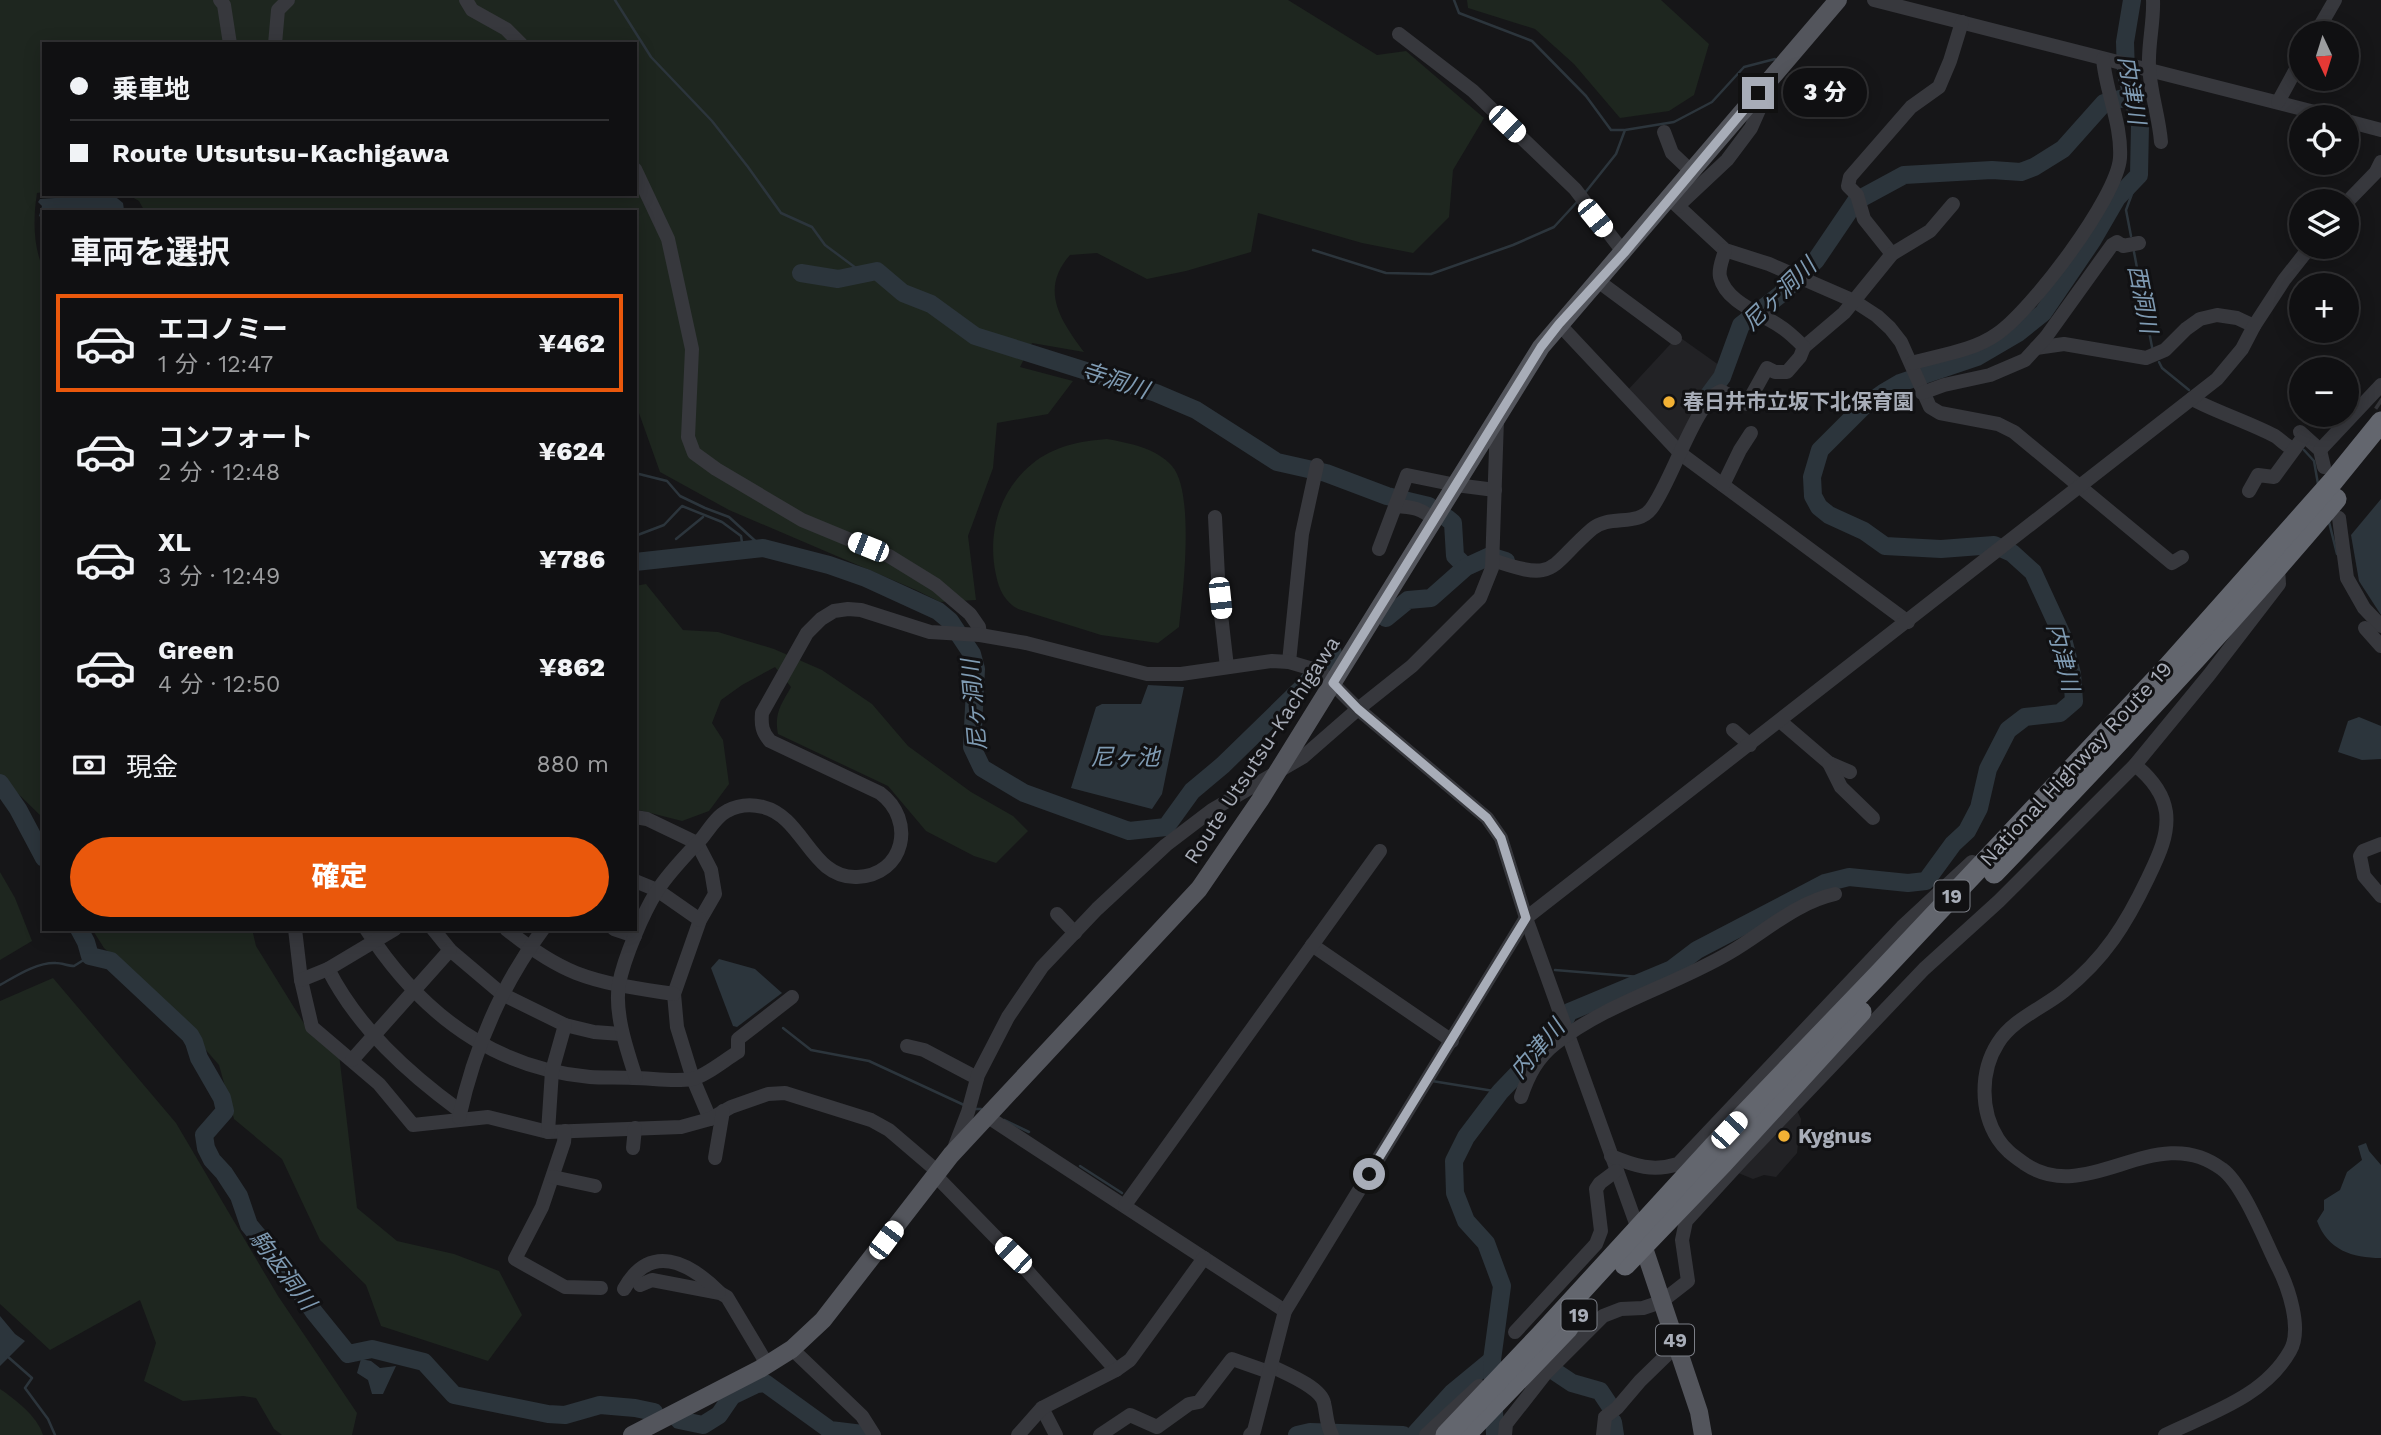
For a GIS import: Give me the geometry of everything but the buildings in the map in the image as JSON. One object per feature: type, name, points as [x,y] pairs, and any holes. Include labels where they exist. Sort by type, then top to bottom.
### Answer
[{"type":"highway","name":"National Highway Route 19","points":[[1455,1432],[1515,1390],[1640,1237],[1776,1080],[2166,669],[2334,480],[2378,401]]},
{"type":"highway","name":"National Highway Route 19","points":[[1455,1432],[1514,1362],[1640,1237],[1723,1163],[1884,988],[2108,754],[2277,568],[2381,444]]},
{"type":"main road","name":"Route Utsutsu-Kachigawa","points":[[632,1435],[767,1364],[792,1349],[824,1320],[936,1173],[1199,889],[1277,773],[1323,676],[1434,520],[1541,347],[1598,281],[1674,202],[1692,172],[1838,0]]},
{"type":"main road","name":"49","points":[[1640,1237],[1699,1412],[1703,1435]]},
{"type":"street","points":[[220,0],[224,5],[230,42]]},
{"type":"street","points":[[275,42],[278,10],[288,0]]},
{"type":"street","points":[[466,0],[472,10],[506,29],[519,42]]},
{"type":"street","points":[[1874,0],[2289,105]]},
{"type":"street","points":[[2153,0],[2148,44],[2149,70],[2152,98],[2160,121],[2161,142]]},
{"type":"street","points":[[2323,21],[2335,0]]},
{"type":"street","points":[[1892,254],[1864,219],[1857,195],[1848,186],[1850,177],[1911,107],[1939,87],[1962,23]]},
{"type":"street","points":[[1399,34],[1473,91],[1566,180],[1624,253]]},
{"type":"street","points":[[1912,363],[1976,345],[2017,319],[2046,285],[2095,215],[2116,176],[2120,161],[2119,130],[2105,80],[2104,59]]},
{"type":"street","points":[[2278,102],[2289,82]]},
{"type":"street","points":[[1758,93],[1762,101],[1751,128],[1727,160],[1674,202],[1725,250],[1769,264],[1854,301],[1877,316],[1890,327],[1912,363],[1930,407],[1940,413],[1982,419],[2014,432],[2172,564],[2182,557]]},
{"type":"street","points":[[2359,124],[2381,130]]},
{"type":"street","points":[[1664,132],[1672,153],[1692,172]]},
{"type":"street","points":[[2359,190],[2376,172],[2381,162]]},
{"type":"street","points":[[637,173],[668,239],[692,349],[688,437],[694,453],[802,520],[890,556],[936,585],[970,614],[979,627],[980,635]]},
{"type":"street","points":[[1493,560],[1529,570],[1548,569],[1559,563],[1602,522],[1644,515],[1667,484],[1706,403],[1717,392],[1726,392],[1747,404],[1767,368],[1775,372],[1787,372],[1800,357],[1804,347],[1844,313],[1892,254],[1930,231],[1953,205]]},
{"type":"street","points":[[1923,393],[1944,385],[1990,375],[2025,360],[2112,245],[2117,242],[2123,246],[2139,243]]},
{"type":"street","points":[[1725,250],[1720,277],[1733,296],[1759,316],[1785,330],[1804,347]]},
{"type":"street","points":[[1250,1435],[1254,1431],[1284,1311],[1526,918],[2217,379],[2242,349],[2254,326],[2301,259]]},
{"type":"street","points":[[1598,281],[1675,338]]},
{"type":"street","points":[[2036,348],[2064,344],[2146,358],[2165,350],[2186,329],[2200,320],[2217,315],[2237,318],[2254,326]]},
{"type":"street","points":[[1559,324],[1681,454],[1908,622]]},
{"type":"street","points":[[2192,399],[2279,438],[2284,445],[2293,449]]},
{"type":"street","points":[[2320,450],[2378,401]]},
{"type":"street","points":[[951,1156],[977,1079],[1008,1017],[1042,967],[1166,845],[1212,810],[1303,757],[1412,666],[1480,598],[1493,560],[1497,416]]},
{"type":"street","points":[[1723,485],[1751,433]]},
{"type":"street","points":[[2249,491],[2258,475],[2274,477],[2302,434],[2320,450],[2324,467]]},
{"type":"street","points":[[1289,662],[1302,534],[1317,464]]},
{"type":"street","points":[[1379,549],[1407,475],[1495,491]]},
{"type":"street","points":[[1395,506],[1418,508],[1434,520]]},
{"type":"street","points":[[1215,517],[1219,597],[1227,667]]},
{"type":"street","points":[[2339,518],[2347,578],[2364,608],[2381,626]]},
{"type":"street","points":[[1504,1435],[1507,1424],[1546,1373],[1603,1316],[1621,1309],[1643,1308],[1661,1303],[1688,1281],[1682,1240],[1686,1222],[1924,969],[1999,901],[2135,765],[2279,584],[2277,568]]},
{"type":"street","points":[[636,1077],[621,1034],[619,985],[635,936],[657,890],[724,812],[749,805],[776,811],[788,821],[823,864],[839,875],[875,874],[886,867],[895,856],[902,832],[901,821],[889,800],[880,793],[770,741],[764,734],[762,713],[807,633],[821,619],[834,611],[861,610],[918,629],[1026,643],[1147,674],[1181,674],[1272,661],[1289,662],[1323,676],[1487,818],[1501,838],[1526,918],[1640,1237]]},
{"type":"street","points":[[2365,628],[2381,646]]},
{"type":"street","points":[[1780,721],[1829,763],[1850,772]]},
{"type":"street","points":[[1733,730],[1749,745]]},
{"type":"street","points":[[1829,763],[1840,787],[1873,818]]},
{"type":"street","points":[[2135,765],[2159,791],[2166,812],[2166,831],[2160,854],[2129,919],[2111,945],[2063,992],[2012,1028],[1998,1042],[1989,1062],[1985,1102],[1988,1120],[2009,1153],[2031,1168],[2074,1177],[2136,1158],[2182,1152],[2224,1170],[2239,1191],[2289,1294],[2295,1328],[2292,1348],[2271,1378],[2251,1393],[2165,1435]]},
{"type":"street","points":[[637,817],[647,819],[697,843],[711,870],[715,894],[700,920],[674,994],[677,1027],[693,1079],[717,1115],[715,1158]]},
{"type":"street","points":[[1611,1156],[1647,1169],[1662,1169],[1678,1164],[1902,928],[1970,863],[2001,844]]},
{"type":"street","points":[[2381,844],[2363,851],[2360,856],[2364,876],[2381,896]]},
{"type":"street","points":[[1125,1205],[1380,850]]},
{"type":"street","points":[[637,882],[657,890],[700,920]]},
{"type":"street","points":[[1521,1097],[1527,1079],[1538,1061],[1555,1044],[1616,1006],[1729,953],[1801,905],[1835,894]]},
{"type":"street","points":[[1057,914],[1075,933]]},
{"type":"street","points":[[295,931],[301,980],[312,1027],[379,1084],[413,1125],[460,1115],[488,1117],[548,1132],[681,1127],[768,1094],[785,1093],[871,1120],[889,1130],[936,1173],[1116,1370]]},
{"type":"street","points":[[367,931],[393,969],[442,1019],[512,1060],[552,1071],[590,1077],[693,1079],[738,1052],[738,1039],[792,997]]},
{"type":"street","points":[[301,980],[328,970],[392,931]]},
{"type":"street","points":[[435,931],[450,950],[502,993],[565,1025],[594,1032],[621,1034]]},
{"type":"street","points":[[509,931],[530,948],[575,973],[619,985],[674,994]]},
{"type":"street","points":[[460,1115],[468,1077],[502,993],[542,931]]},
{"type":"street","points":[[620,931],[635,936]]},
{"type":"street","points":[[1312,945],[1452,1041]]},
{"type":"street","points":[[352,1060],[450,950]]},
{"type":"street","points":[[328,970],[341,995],[375,1037],[412,1074],[460,1115]]},
{"type":"street","points":[[548,1132],[552,1071],[565,1025]]},
{"type":"street","points":[[907,1046],[924,1050],[977,1079]]},
{"type":"street","points":[[988,1117],[1284,1311]]},
{"type":"street","points":[[633,1148],[635,1128]]},
{"type":"street","points":[[565,1131],[564,1142],[542,1207],[515,1259],[565,1287],[601,1288]]},
{"type":"street","points":[[1515,1332],[1595,1244],[1601,1231],[1596,1189],[1616,1171]]},
{"type":"street","points":[[553,1177],[596,1186]]},
{"type":"street","points":[[1018,1435],[1042,1408],[1130,1360],[1204,1258]]},
{"type":"street","points":[[624,1289],[636,1271],[658,1261],[670,1260],[682,1264],[704,1277],[727,1297],[767,1364]]},
{"type":"street","points":[[640,1286],[652,1280],[720,1293]]},
{"type":"street","points":[[1426,1435],[1476,1389],[1567,1293]]},
{"type":"street","points":[[1602,1435],[1605,1417],[1617,1408],[1677,1345]]},
{"type":"street","points":[[792,1349],[862,1416],[874,1435]]},
{"type":"street","points":[[1100,1435],[1130,1415],[1157,1427],[1189,1404],[1199,1402],[1233,1359],[1270,1369],[1317,1391],[1324,1401],[1326,1422],[1332,1435]]},
{"type":"street","points":[[1479,1435],[1515,1390]]},
{"type":"street","points":[[1042,1408],[1051,1433]]},
{"type":"shaded area","points":[[0,0],[1288,0],[1377,55],[1406,51],[1484,118],[1453,170],[1449,217],[1413,253],[1362,243],[1258,213],[1251,252],[1186,271],[1147,279],[1097,253],[1070,255],[1061,268],[1055,293],[1061,317],[1084,352],[1032,343],[1020,367],[1073,381],[1048,414],[997,423],[993,468],[968,536],[976,600],[940,602],[729,510],[660,472],[637,408],[637,210],[144,210],[139,201],[130,196],[637,196],[637,42],[42,42],[42,192],[37,193],[35,223],[36,243],[42,266],[42,817],[0,776]]},
{"type":"shaded area","points":[[1467,0],[1661,0],[1709,44],[1694,95],[1669,111],[1620,118],[1574,64],[1535,29],[1468,8]]},
{"type":"shaded area","name":"春日井市立坂下北保育園","points":[[1678,336],[1723,368],[1719,379],[1693,413],[1679,446],[1627,391]]},
{"type":"shaded area","points":[[1107,439],[1158,455],[1172,466],[1179,479],[1186,544],[1179,627],[1158,643],[1101,635],[1018,609],[1006,599],[997,580],[993,544],[995,529],[998,514],[1011,487],[1032,464],[1049,453],[1077,443]]},
{"type":"shaded area","points":[[646,584],[683,630],[718,632],[774,649],[822,670],[872,704],[908,746],[971,792],[1013,816],[1028,831],[996,863],[974,856],[926,831],[888,786],[778,734],[781,704],[791,687],[775,667],[721,700],[712,723],[723,740],[729,784],[709,811],[682,821],[637,810],[637,586]]},
{"type":"shaded area","points":[[0,872],[15,898],[32,941],[0,960]]},
{"type":"shaded area","points":[[93,931],[252,931],[256,946],[308,1030],[339,1054],[357,1208],[397,1241],[454,1254],[499,1271],[522,1315],[488,1361],[381,1326],[366,1285],[320,1240],[282,1159],[234,1119],[219,1065],[163,1001],[104,948]]},
{"type":"shaded area","points":[[53,978],[176,1123],[278,1296],[357,1413],[352,1435],[282,1435],[274,1429],[256,1398],[243,1396],[183,1401],[144,1381],[156,1343],[140,1300],[50,1350],[0,1304],[0,1001]]},
{"type":"shaded area","name":"Kygnus","points":[[1795,1106],[1801,1119],[1797,1153],[1776,1177],[1764,1175],[1753,1179],[1736,1172]]},
{"type":"shaded area","points":[[0,1389],[31,1415],[43,1435],[0,1435]]},
{"type":"water","points":[[114,196],[123,203],[124,210],[42,210],[42,218],[39,216],[42,206],[38,202],[40,199]]},
{"type":"water","points":[[2381,499],[2381,615],[2359,581],[2351,535]]},
{"type":"water","name":"尼ヶ池","points":[[1148,685],[1184,687],[1162,794],[1152,809],[1071,788],[1096,707],[1102,704],[1141,704]]},
{"type":"water","points":[[2359,717],[2381,726],[2381,759],[2362,760],[2338,752],[2348,721]]},
{"type":"water","points":[[719,959],[755,969],[782,993],[737,1027],[733,1026],[711,968]]},
{"type":"water","points":[[2366,1143],[2381,1165],[2381,1258],[2360,1256],[2342,1250],[2328,1239],[2317,1221],[2324,1210],[2324,1200],[2340,1190],[2347,1172],[2362,1160],[2358,1146]]},
{"type":"water","points":[[0,1316],[15,1334],[25,1341],[0,1366]]},
{"type":"water","points":[[361,1359],[371,1361],[380,1368],[396,1366],[383,1394],[372,1394],[368,1380],[357,1373]]},
{"type":"waterway","points":[[615,0],[651,57],[712,121],[781,213],[812,227],[825,245],[864,274]]},
{"type":"waterway","points":[[1454,0],[1459,13],[1532,41],[1586,96],[1611,130],[1624,130]]},
{"type":"waterway","name":"内津川","points":[[1495,1435],[1492,1360],[1502,1286],[1486,1243],[1466,1221],[1455,1193],[1454,1161],[1466,1137],[1500,1092],[1560,1029],[1569,1012],[1672,969],[1697,950],[1825,883],[1849,877],[1908,883],[1926,881],[1953,844],[1967,831],[1979,808],[1988,769],[2008,730],[2025,717],[2060,713],[2074,701],[2072,674],[2062,635],[2033,572],[2012,553],[1994,545],[1941,549],[1885,546],[1864,531],[1829,515],[1819,507],[1813,496],[1812,477],[1820,450],[1863,407],[1900,383],[1977,357],[2018,333],[2043,313],[2092,241],[2117,198],[2139,175],[2140,125],[2126,74],[2125,42],[2132,0]]},
{"type":"waterway","points":[[1584,194],[1616,154],[1625,130],[1674,122],[1712,102],[1744,67],[1775,59]]},
{"type":"waterway","name":"尼ヶ洞川","points":[[1702,404],[1722,377],[1741,325],[1781,294],[1816,260],[1856,201],[1904,175],[1992,170],[2021,172],[2063,149],[2104,103],[2128,97]]},
{"type":"waterway","name":"西洞川","points":[[2131,236],[2126,210],[2139,175]]},
{"type":"waterway","points":[[1313,250],[1386,273],[1431,274],[1513,245],[1554,227],[1577,202]]},
{"type":"waterway","name":"西洞川","points":[[2134,252],[2152,347]]},
{"type":"waterway","name":"寺洞川","points":[[801,273],[838,279],[877,271],[903,293],[931,304],[975,336],[1156,393],[1196,410],[1277,462],[1326,473],[1387,496],[1429,506]]},
{"type":"waterway","name":"西洞川","points":[[2159,362],[2162,368],[2189,390]]},
{"type":"waterway","name":"西洞川","points":[[2304,450],[2314,461],[2318,484]]},
{"type":"waterway","points":[[637,474],[667,481],[680,496],[729,517],[763,548]]},
{"type":"waterway","points":[[637,535],[664,525],[682,506],[722,522],[741,536],[743,549]]},
{"type":"waterway","points":[[676,539],[703,517]]},
{"type":"waterway","name":"寺洞川","points":[[1447,518],[1453,523],[1455,556],[1466,567]]},
{"type":"waterway","name":"西洞川","points":[[2329,522],[2337,554]]},
{"type":"waterway","name":"尼ヶ洞川","points":[[637,562],[763,548],[829,565],[866,578],[938,611],[950,621],[972,654],[976,669],[972,747],[982,768],[1024,793],[1129,831],[1166,827],[1192,791],[1223,765],[1303,687],[1333,653]]},
{"type":"waterway","name":"尼ヶ洞川","points":[[1386,618],[1408,600],[1431,598],[1466,567],[1490,556],[1506,561]]},
{"type":"waterway","name":"駒返洞川","points":[[0,783],[18,809],[42,854]]},
{"type":"waterway","name":"駒返洞川","points":[[80,931],[90,956],[111,961],[190,1035],[199,1058],[222,1098],[225,1111],[204,1135],[206,1148],[239,1196],[249,1225],[348,1354],[372,1349],[424,1362],[454,1395],[548,1414],[565,1415],[600,1405],[654,1412]]},
{"type":"waterway","points":[[0,985],[41,965],[56,963],[74,966],[90,956]]},
{"type":"waterway","points":[[1555,970],[1652,978]]},
{"type":"waterway","points":[[783,1028],[811,1050],[869,1061],[964,1105]]},
{"type":"waterway","points":[[1432,1081],[1500,1092]]},
{"type":"waterway","points":[[973,1109],[981,1109]]},
{"type":"waterway","points":[[1004,1120],[1029,1132]]},
{"type":"waterway","points":[[1080,1166],[1122,1193]]},
{"type":"waterway","points":[[7,1356],[32,1378],[25,1388],[48,1419],[55,1435]]},
{"type":"waterway","name":"駒返洞川","points":[[1414,1435],[1452,1393],[1492,1360]]},
{"type":"waterway","points":[[1554,1371],[1572,1383],[1600,1391],[1610,1406]]},
{"type":"waterway","name":"駒返洞川","points":[[679,1420],[703,1425],[719,1415],[732,1396],[765,1383],[830,1430],[871,1435]]},
{"type":"waterway","points":[[1613,1422],[1615,1435]]},
{"type":"waterway","name":"駒返洞川","points":[[1297,1435],[1310,1432],[1403,1435]]},
{"type":"place","name":"春日井市立坂下北保育園","points":[[1669,402]]},
{"type":"place","name":"Kygnus","points":[[1784,1136]]},
{"type":"route","points":[[1369,1174],[1526,918],[1501,838],[1487,818],[1358,709],[1333,683],[1541,347],[1758,93]]}]
